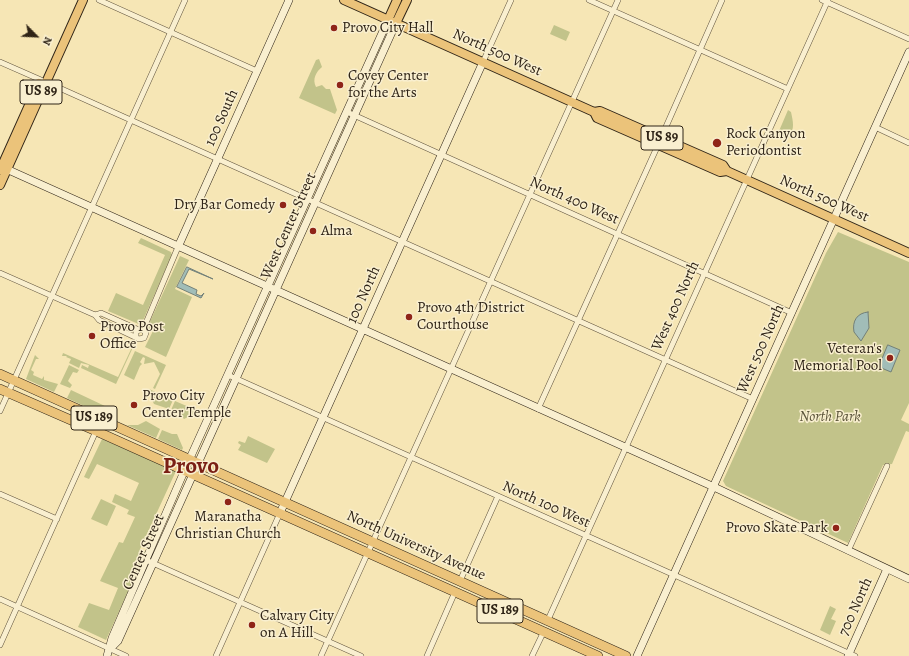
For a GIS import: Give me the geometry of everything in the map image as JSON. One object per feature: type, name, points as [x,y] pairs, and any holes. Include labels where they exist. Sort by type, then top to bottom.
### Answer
[{"type":"highway","name":"US 189","points":[[0,374],[194,462]]},
{"type":"highway","name":"US 189","points":[[4,391],[189,472]]},
{"type":"highway","name":"North University Avenue","points":[[194,462],[547,622],[626,656]]},
{"type":"highway","name":"North University Avenue","points":[[189,472],[598,656]]},
{"type":"main road","name":"US 89","points":[[43,81],[77,0]]},
{"type":"main road","name":"US 89","points":[[0,185],[2,168],[83,0]]},
{"type":"main road","name":"100 South","points":[[178,247],[289,0]]},
{"type":"main road","name":"US 89","points":[[344,0],[392,22]]},
{"type":"main road","name":"West Center Street","points":[[194,462],[228,375],[268,286],[355,115],[392,22],[397,0]]},
{"type":"main road","name":"West Center Street","points":[[194,462],[236,378],[276,290],[347,112],[392,22],[407,0]]},
{"type":"main road","name":"North 500 West","points":[[392,22],[594,112],[600,111],[659,141],[723,165],[727,171],[909,254]]},
{"type":"main road","name":"West 500 North","points":[[637,656],[909,52]]},
{"type":"main road","name":"100 North","points":[[280,513],[483,62]]},
{"type":"main road","points":[[2,168],[714,487],[909,579]]},
{"type":"main road","name":"Center Street","points":[[107,656],[112,638],[146,560],[194,462]]},
{"type":"main road","name":"Center Street","points":[[110,649],[118,640],[153,563],[189,472]]},
{"type":"main road","name":"700 North","points":[[851,655],[887,569]]},
{"type":"street","points":[[98,0],[257,71]]},
{"type":"street","points":[[0,410],[4,391],[14,380],[185,0]]},
{"type":"street","name":"100 North","points":[[483,62],[511,0]]},
{"type":"street","points":[[589,0],[788,89]]},
{"type":"street","points":[[322,656],[450,369],[531,195],[618,0]]},
{"type":"street","points":[[538,409],[722,0]]},
{"type":"street","points":[[826,1],[909,39]]},
{"type":"street","name":"West 400 North","points":[[547,622],[788,89],[826,1]]},
{"type":"street","points":[[0,62],[665,361],[753,399]]},
{"type":"street","name":"North 400 West","points":[[347,112],[618,233],[792,313]]},
{"type":"street","points":[[875,128],[909,143]]},
{"type":"street","points":[[136,337],[136,332],[141,330],[178,247]]},
{"type":"street","points":[[0,272],[95,315],[98,320],[141,340],[144,338],[146,333],[141,330],[101,312],[95,315]]},
{"type":"street","name":"North 100 West","points":[[228,375],[851,655]]},
{"type":"street","points":[[0,645],[96,431]]},
{"type":"street","points":[[848,551],[887,466]]},
{"type":"street","points":[[0,494],[57,519]]},
{"type":"street","points":[[460,582],[498,496]]},
{"type":"street","name":"100 North","points":[[216,656],[280,513]]},
{"type":"street","points":[[146,560],[241,601],[361,656]]},
{"type":"street","points":[[427,656],[455,592]]},
{"type":"street","points":[[0,599],[126,656]]},
{"type":"street","points":[[532,656],[544,631]]},
{"type":"green space","points":[[554,25],[570,32],[566,41],[550,34]]},
{"type":"green space","points":[[319,59],[322,67],[315,76],[314,81],[316,87],[322,85],[326,89],[330,89],[337,110],[335,114],[299,98],[316,60]]},
{"type":"green space","points":[[788,110],[791,112],[793,122],[791,134],[789,137],[780,139],[776,138]]},
{"type":"green space","name":"North Park","points":[[838,232],[909,262],[909,403],[901,420],[909,424],[909,432],[906,431],[892,464],[883,465],[848,543],[726,486],[723,481],[826,253]]},
{"type":"green space","points":[[141,238],[171,252],[172,255],[141,325],[108,311],[116,293],[143,305],[165,255],[138,243]]},
{"type":"green space","points":[[180,256],[189,260],[175,289],[192,297],[166,357],[145,347],[153,331],[147,328]]},
{"type":"green space","points":[[133,345],[116,384],[81,368],[82,365],[88,368],[89,365],[81,363],[79,368],[69,363],[71,359],[66,357],[67,356],[62,356],[63,353],[118,377]]},
{"type":"green space","points":[[135,351],[166,365],[155,389],[153,388],[160,374],[154,362],[144,364],[145,358],[143,357],[140,362],[142,364],[134,380],[124,375]]},
{"type":"green space","points":[[35,355],[39,359],[36,359],[31,370],[34,372],[33,375],[42,379],[44,376],[44,380],[58,384],[54,392],[26,379]]},
{"type":"green space","points":[[69,365],[79,370],[77,373],[73,372],[68,381],[72,385],[70,388],[60,384]]},
{"type":"green space","points":[[149,389],[173,400],[169,409],[154,404],[148,391]]},
{"type":"green space","points":[[71,390],[107,407],[104,413],[101,414],[67,398]]},
{"type":"green space","points":[[175,401],[196,410],[196,413],[184,419],[171,410]]},
{"type":"green space","points":[[146,421],[160,429],[156,438],[127,425],[138,425]]},
{"type":"green space","points":[[162,430],[172,434],[177,434],[183,448],[182,450],[158,439]]},
{"type":"green space","points":[[248,436],[275,449],[267,463],[238,450],[241,445],[238,443],[239,441],[245,443]]},
{"type":"green space","points":[[102,439],[176,471],[140,549],[146,552],[106,640],[78,627],[89,603],[109,610],[118,588],[100,581],[119,542],[123,543],[135,517],[127,514],[129,510],[112,502],[115,494],[131,501],[139,483],[97,464],[89,479],[84,477]]},
{"type":"green space","points":[[101,499],[116,506],[107,526],[91,519]]},
{"type":"green space","points":[[830,606],[836,609],[831,619],[836,621],[830,635],[820,630]]},
{"type":"water","points":[[187,267],[213,279],[189,269],[182,283],[197,290],[196,294],[201,296],[204,293],[201,298],[177,287]]},
{"type":"water","points":[[868,312],[869,328],[861,341],[854,332],[854,324],[858,316]]},
{"type":"water","name":"Veteran's Memorial Pool","points":[[888,345],[900,350],[891,372],[879,367]]},
{"type":"place","name":"Provo City Hall","points":[[334,28]]},
{"type":"place","name":"Covey Center for the Arts","points":[[340,85]]},
{"type":"place","name":"Rock Canyon Periodontist","points":[[717,143]]},
{"type":"place","name":"Dry Bar Comedy","points":[[283,205]]},
{"type":"place","name":"Alma","points":[[313,231]]},
{"type":"place","name":"Provo 4th District Courthouse","points":[[409,317]]},
{"type":"place","name":"Provo Post Office","points":[[92,336]]},
{"type":"place","name":"Veteran's Memorial Pool","points":[[890,358]]},
{"type":"place","name":"Provo City Center Temple","points":[[134,405]]},
{"type":"place","name":"Maranatha Christian Church","points":[[228,502]]},
{"type":"place","name":"Provo Skate Park","points":[[836,528]]},
{"type":"place","name":"Calvary City on A Hill","points":[[252,625]]},
{"type":"district","name":"Provo","points":[[191,467]]}]
